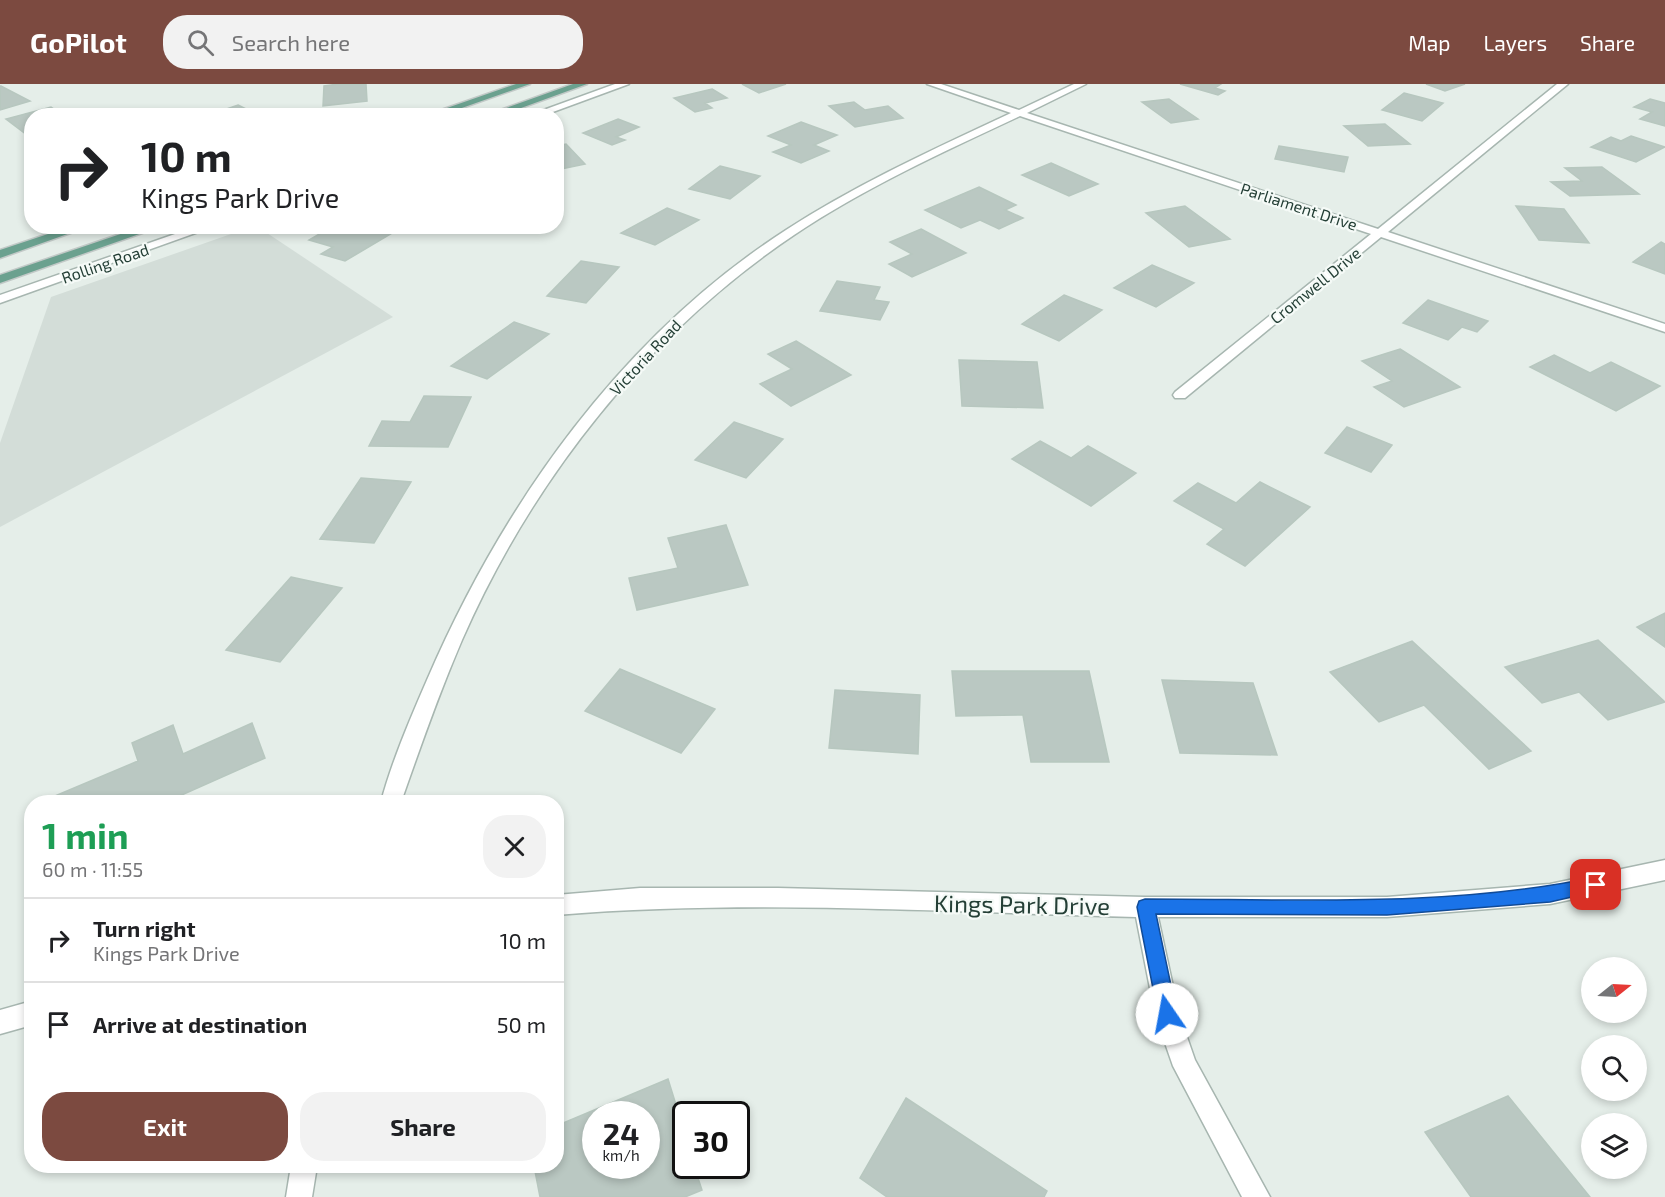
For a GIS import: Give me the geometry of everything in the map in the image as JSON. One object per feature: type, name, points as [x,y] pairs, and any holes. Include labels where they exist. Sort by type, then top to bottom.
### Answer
[{"type":"main road","points":[[452,108],[525,84]]},
{"type":"main road","points":[[512,108],[582,84]]},
{"type":"main road","points":[[536,108],[575,100]]},
{"type":"main road","points":[[0,254],[61,234]]},
{"type":"main road","name":"Rolling Road","points":[[0,279],[133,234]]},
{"type":"street","points":[[553,108],[624,84]]},
{"type":"street","name":"Parliament Drive","points":[[932,84],[1665,328]]},
{"type":"street","name":"Victoria Road","points":[[393,795],[415,730],[450,645],[491,565],[543,482],[577,434],[622,379],[667,332],[704,298],[787,234],[895,172],[1081,84]]},
{"type":"street","name":"Cromwell Drive","points":[[1180,395],[1563,84]]},
{"type":"street","name":"Rolling Road","points":[[0,299],[187,234]]},
{"type":"street","name":"Kings Park Drive","points":[[564,904],[640,898],[777,898],[1145,907],[1387,908],[1550,894],[1665,870]]},
{"type":"street","points":[[1145,907],[1167,1014],[1185,1066],[1257,1197]]},
{"type":"street","points":[[0,1022],[24,1015]]},
{"type":"street","points":[[299,1197],[303,1173]]},
{"type":"shaded area","points":[[231,234],[268,234],[393,317],[0,527],[0,443],[51,297]]},
{"type":"building","points":[[366,84],[367,101],[323,106],[324,86]]},
{"type":"building","points":[[742,84],[786,84],[759,93]]},
{"type":"building","points":[[1180,84],[1221,84],[1215,88],[1225,91],[1218,95]]},
{"type":"building","points":[[1426,84],[1465,84],[1445,91]]},
{"type":"building","points":[[1,86],[30,101],[0,110]]},
{"type":"building","points":[[712,89],[727,98],[705,103],[712,108],[695,112],[674,98]]},
{"type":"building","points":[[1404,93],[1443,103],[1422,121],[1382,110]]},
{"type":"building","points":[[1169,99],[1198,119],[1171,123],[1142,102]]},
{"type":"building","points":[[1650,99],[1665,103],[1665,126],[1640,119],[1652,112],[1634,107]]},
{"type":"building","points":[[854,102],[865,110],[888,106],[903,118],[855,127],[829,106]]},
{"type":"building","points":[[24,114],[24,133],[6,119]]},
{"type":"building","points":[[618,119],[639,127],[616,137],[625,140],[612,145],[583,133]]},
{"type":"building","points":[[801,122],[837,135],[814,145],[829,151],[801,163],[773,152],[791,145],[768,136]]},
{"type":"building","points":[[1385,124],[1410,144],[1368,146],[1344,126]]},
{"type":"building","points":[[1631,136],[1665,147],[1636,162],[1591,147],[1611,137],[1621,141]]},
{"type":"building","points":[[564,144],[566,144],[585,164],[564,168]]},
{"type":"building","points":[[1279,146],[1348,157],[1344,172],[1275,159]]},
{"type":"building","points":[[1051,163],[1098,184],[1069,196],[1022,175]]},
{"type":"building","points":[[720,166],[760,176],[730,199],[689,189]]},
{"type":"building","points":[[1602,167],[1639,194],[1570,196],[1551,182],[1582,181],[1565,168]]},
{"type":"building","points":[[979,187],[1016,205],[1005,210],[1023,218],[999,229],[980,220],[961,228],[925,210]]},
{"type":"building","points":[[1185,206],[1230,239],[1189,247],[1146,213]]},
{"type":"building","points":[[1516,206],[1564,209],[1589,243],[1539,240]]},
{"type":"building","points":[[667,208],[699,220],[655,245],[621,233]]},
{"type":"building","points":[[921,229],[966,253],[912,277],[889,264],[912,254],[890,242]]},
{"type":"building","points":[[319,234],[391,234],[345,261],[321,254],[333,247],[309,240]]},
{"type":"building","points":[[1661,242],[1665,244],[1665,274],[1633,262]]},
{"type":"building","points":[[581,261],[619,267],[586,303],[547,296]]},
{"type":"building","points":[[1152,265],[1194,283],[1156,307],[1114,288]]},
{"type":"building","points":[[837,281],[880,287],[874,300],[889,302],[880,320],[820,311]]},
{"type":"building","points":[[1064,295],[1102,310],[1059,341],[1022,324]]},
{"type":"building","points":[[1428,300],[1488,321],[1477,332],[1462,327],[1448,340],[1403,323]]},
{"type":"building","points":[[514,322],[549,334],[487,379],[451,366]]},
{"type":"building","points":[[796,341],[851,375],[791,406],[760,384],[792,369],[768,354]]},
{"type":"building","points":[[1400,349],[1460,387],[1404,407],[1374,387],[1392,381],[1362,361]]},
{"type":"building","points":[[1554,355],[1590,373],[1611,362],[1660,386],[1616,411],[1530,367]]},
{"type":"building","points":[[959,360],[1037,362],[1043,408],[962,406]]},
{"type":"building","points":[[424,396],[471,397],[448,447],[369,446],[382,421],[410,422]]},
{"type":"building","points":[[734,422],[783,439],[746,478],[695,460]]},
{"type":"building","points":[[1347,427],[1392,445],[1371,472],[1325,453]]},
{"type":"building","points":[[1040,441],[1071,458],[1088,446],[1136,473],[1091,506],[1012,459]]},
{"type":"building","points":[[361,478],[411,482],[374,543],[320,539]]},
{"type":"building","points":[[1260,482],[1310,507],[1245,566],[1207,544],[1224,529],[1174,501],[1198,483],[1236,503]]},
{"type":"building","points":[[726,525],[748,585],[637,610],[629,578],[678,568],[668,538]]},
{"type":"building","points":[[291,577],[342,588],[280,662],[226,650]]},
{"type":"building","points":[[1665,613],[1665,647],[1637,627]]},
{"type":"building","points":[[1598,640],[1665,702],[1608,720],[1579,692],[1542,703],[1505,667]]},
{"type":"building","points":[[1412,641],[1531,751],[1489,769],[1424,705],[1379,722],[1330,672]]},
{"type":"building","points":[[620,669],[715,709],[681,753],[585,711]]},
{"type":"building","points":[[952,671],[1089,671],[1109,762],[1031,762],[1023,715],[956,716]]},
{"type":"building","points":[[1162,680],[1253,683],[1277,755],[1180,753]]},
{"type":"building","points":[[835,690],[920,695],[918,754],[829,748]]},
{"type":"building","points":[[252,723],[265,758],[182,795],[57,795],[138,761],[132,743],[173,725],[183,754]]},
{"type":"building","points":[[668,1079],[675,1101],[672,1101],[672,1179],[698,1179],[702,1190],[685,1197],[540,1197],[535,1173],[564,1173],[564,1123],[582,1115],[582,1179],[660,1179],[660,1101],[616,1101]]},
{"type":"building","points":[[1508,1096],[1590,1197],[1471,1197],[1425,1132]]},
{"type":"building","points":[[906,1098],[1047,1191],[1044,1197],[887,1197],[860,1178]]},
{"type":"route","points":[[1167,1014],[1145,907],[1387,908],[1550,894],[1596,885]]}]
